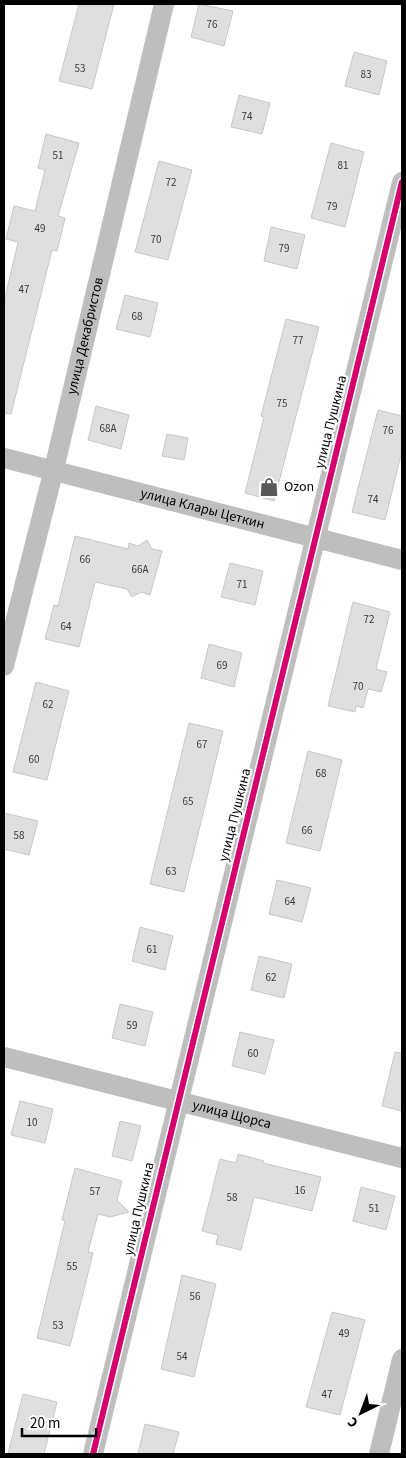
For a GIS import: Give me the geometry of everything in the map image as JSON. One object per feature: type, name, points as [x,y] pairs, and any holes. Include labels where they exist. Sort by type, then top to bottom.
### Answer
[{"type":"street","name":"улица Декабристов","points":[[4,666],[54,470],[164,4]]},
{"type":"street","name":"улица Пушкина","points":[[93,1454],[402,182]]},
{"type":"street","name":"улица Клары Цеткин","points":[[4,458],[316,536],[402,560]]},
{"type":"street","name":"улица Щорса","points":[[4,1057],[402,1158]]},
{"type":"street","points":[[379,1454],[402,1359]]},
{"type":"building","points":[[79,4],[114,4],[92,89],[59,81]]},
{"type":"building","points":[[199,4],[233,11],[224,46],[191,37]]},
{"type":"building","points":[[354,52],[387,61],[379,95],[345,86]]},
{"type":"building","points":[[239,95],[270,103],[262,134],[231,127]]},
{"type":"building","points":[[46,134],[79,143],[58,216],[65,218],[57,251],[52,250],[11,414],[4,413],[4,302],[18,242],[6,239],[14,206],[35,211],[45,170],[38,168]]},
{"type":"building","points":[[331,143],[364,152],[345,227],[311,218]]},
{"type":"building","points":[[159,161],[192,170],[168,260],[135,252]]},
{"type":"building","points":[[271,227],[305,235],[297,269],[264,261]]},
{"type":"building","points":[[125,295],[158,303],[150,337],[116,329]]},
{"type":"building","points":[[286,319],[319,327],[274,501],[245,493],[264,417],[261,416]]},
{"type":"building","points":[[96,406],[129,415],[121,449],[88,440]]},
{"type":"building","points":[[378,410],[402,416],[402,451],[385,520],[352,512]]},
{"type":"building","points":[[167,434],[188,438],[184,460],[162,456]]},
{"type":"building","points":[[75,536],[128,549],[129,543],[138,546],[147,540],[152,549],[162,551],[150,595],[141,592],[132,597],[127,589],[95,582],[79,647],[45,639],[54,605],[58,606]]},
{"type":"building","points":[[230,563],[263,571],[255,605],[221,597]]},
{"type":"building","points":[[353,602],[390,612],[376,669],[387,672],[381,692],[368,689],[363,708],[356,706],[355,712],[328,706]]},
{"type":"building","points":[[209,644],[242,653],[234,687],[201,678]]},
{"type":"building","points":[[36,682],[69,691],[47,780],[13,772]]},
{"type":"building","points":[[189,723],[223,731],[184,892],[150,884]]},
{"type":"building","points":[[308,751],[342,760],[320,851],[286,843]]},
{"type":"building","points":[[4,813],[38,821],[29,855],[4,849]]},
{"type":"building","points":[[277,880],[311,888],[302,922],[269,914]]},
{"type":"building","points":[[140,927],[173,936],[165,970],[132,961]]},
{"type":"building","points":[[259,956],[292,964],[284,998],[251,990]]},
{"type":"building","points":[[120,1004],[153,1012],[145,1046],[112,1038]]},
{"type":"building","points":[[240,1032],[274,1040],[265,1074],[232,1066]]},
{"type":"building","points":[[395,1052],[402,1053],[402,1111],[382,1106]]},
{"type":"building","points":[[20,1101],[53,1109],[45,1143],[11,1135]]},
{"type":"building","points":[[120,1121],[141,1126],[132,1161],[112,1156]]},
{"type":"building","points":[[238,1154],[264,1161],[263,1163],[321,1177],[312,1211],[254,1197],[241,1250],[216,1244],[218,1235],[202,1231],[220,1159],[236,1163]]},
{"type":"building","points":[[75,1168],[122,1181],[117,1200],[129,1212],[110,1217],[98,1214],[88,1252],[93,1253],[70,1346],[37,1338],[65,1221],[62,1220]]},
{"type":"building","points":[[361,1187],[395,1196],[386,1230],[353,1221]]},
{"type":"building","points":[[182,1275],[216,1284],[194,1377],[161,1369]]},
{"type":"building","points":[[332,1312],[365,1320],[340,1415],[306,1407]]},
{"type":"building","points":[[23,1394],[57,1402],[44,1454],[8,1454]]},
{"type":"building","points":[[145,1424],[179,1432],[173,1454],[138,1454]]},
{"type":"cycle path","points":[[93,1454],[402,182]]},
{"type":"place","name":"Ozon","points":[[269,487]]}]
